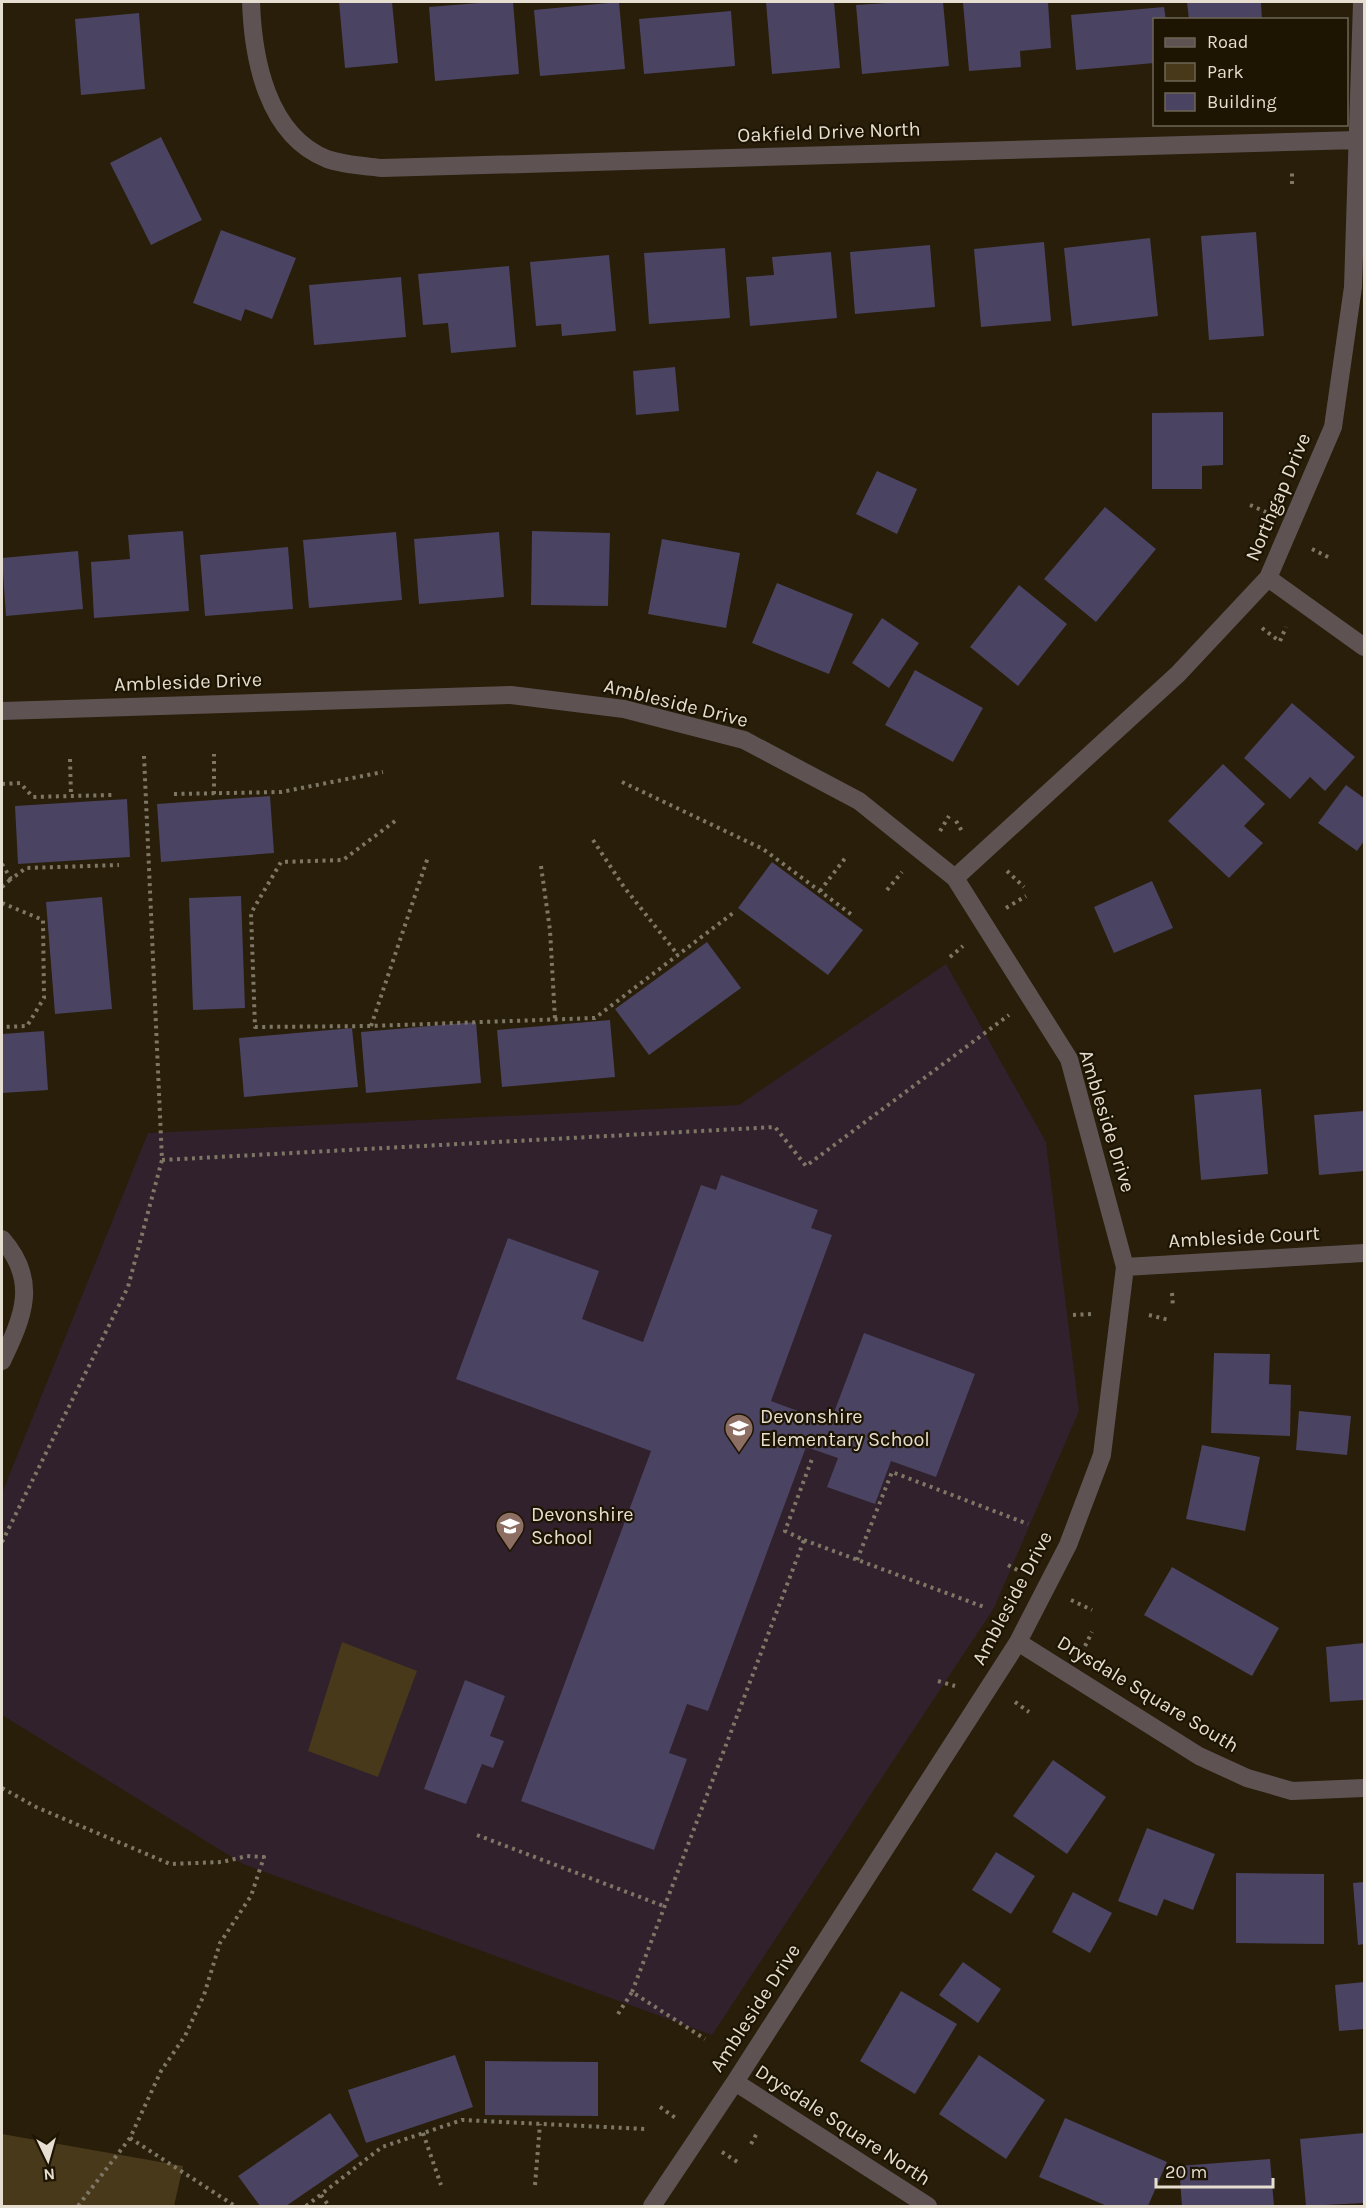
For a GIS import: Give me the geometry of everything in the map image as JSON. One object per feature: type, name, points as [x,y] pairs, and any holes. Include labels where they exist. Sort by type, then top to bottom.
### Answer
[{"type":"street","name":"Oakfield Drive North","points":[[251,2],[252,34],[258,65],[270,99],[287,129],[307,149],[329,160],[382,168],[1357,140]]},
{"type":"street","name":"Northgap Drive","points":[[955,878],[1178,674],[1268,578],[1333,427],[1353,287],[1362,2]]},
{"type":"street","points":[[1268,578],[1365,647]]},
{"type":"street","name":"Ambleside Drive","points":[[2,711],[511,695],[624,709],[744,740],[859,801],[955,878],[1069,1059],[1125,1267],[1102,1455],[1068,1545],[1018,1642],[735,2082],[652,2206]]},
{"type":"street","points":[[2,1239],[21,1270],[25,1298],[19,1326],[2,1361]]},
{"type":"street","name":"Ambleside Court","points":[[1125,1267],[1365,1253]]},
{"type":"street","name":"Drysdale Square South","points":[[1018,1642],[1199,1756],[1247,1778],[1292,1791],[1365,1788]]},
{"type":"street","name":"Drysdale Square North","points":[[735,2082],[928,2206]]},
{"type":"path","points":[[1292,168],[1292,184]]},
{"type":"path","points":[[1250,505],[1273,516]]},
{"type":"path","points":[[1309,547],[1330,558]]},
{"type":"path","points":[[1261,628],[1279,640],[1286,627]]},
{"type":"path","points":[[214,754],[214,794]]},
{"type":"path","points":[[2,1542],[128,1287],[162,1160],[144,756]]},
{"type":"path","points":[[70,759],[71,796]]},
{"type":"path","points":[[174,794],[281,792],[383,772]]},
{"type":"path","points":[[622,782],[763,849],[852,915]]},
{"type":"path","points":[[2,784],[20,783],[33,797],[112,795]]},
{"type":"path","points":[[937,836],[949,816]]},
{"type":"path","points":[[395,821],[343,860],[281,862],[251,913],[255,1027],[371,1026],[595,1018],[733,913]]},
{"type":"path","points":[[593,840],[624,886],[678,955]]},
{"type":"path","points":[[371,1026],[428,857]]},
{"type":"path","points":[[820,891],[846,857]]},
{"type":"path","points":[[2,864],[12,879]]},
{"type":"path","points":[[2,887],[26,868],[119,866]]},
{"type":"path","points":[[541,866],[550,930],[555,1019]]},
{"type":"path","points":[[887,890],[903,871]]},
{"type":"path","points":[[1007,871],[1024,887]]},
{"type":"path","points":[[1006,909],[1026,896]]},
{"type":"path","points":[[2,903],[43,920],[44,998],[27,1026],[2,1027]]},
{"type":"path","points":[[950,957],[969,941]]},
{"type":"path","points":[[162,1160],[776,1127],[806,1166],[1030,998]]},
{"type":"path","points":[[1172,1292],[1173,1307]]},
{"type":"path","points":[[1073,1315],[1097,1314]]},
{"type":"path","points":[[1145,1314],[1168,1320]]},
{"type":"path","points":[[812,1459],[785,1531],[984,1607]]},
{"type":"path","points":[[857,1560],[892,1472],[1028,1524]]},
{"type":"path","points":[[618,2014],[632,1992],[666,1907],[804,1540]]},
{"type":"path","points":[[1008,1565],[1029,1575]]},
{"type":"path","points":[[1070,1599],[1092,1610]]},
{"type":"path","points":[[1085,1646],[1092,1632]]},
{"type":"path","points":[[938,1681],[958,1687]]},
{"type":"path","points":[[1009,1699],[1029,1712]]},
{"type":"path","points":[[2,1788],[36,1807],[170,1864],[222,1862],[247,1856],[264,1857],[251,1896],[220,1943],[204,1995],[185,2036],[161,2071],[130,2138],[78,2206]]},
{"type":"path","points":[[477,1835],[666,1907]]},
{"type":"path","points":[[632,1992],[705,2039]]},
{"type":"path","points":[[660,2107],[680,2121]]},
{"type":"path","points":[[306,2206],[382,2147],[462,2120],[645,2130]]},
{"type":"path","points":[[536,2185],[540,2124]]},
{"type":"path","points":[[423,2133],[441,2185]]},
{"type":"path","points":[[751,2144],[757,2133]]},
{"type":"path","points":[[130,2138],[235,2206]]},
{"type":"path","points":[[718,2149],[739,2163]]},
{"type":"path","points":[[321,2195],[329,2206]]},
{"type":"shaded area","name":"Devonshire School","points":[[946,964],[1046,1142],[1079,1411],[994,1608],[712,2035],[243,1864],[2,1715],[2,1493],[148,1133],[739,1105]]},
{"type":"green space","points":[[342,1642],[417,1671],[378,1777],[308,1751]]},
{"type":"green space","points":[[2,2134],[183,2166],[174,2206],[2,2206]]},
{"type":"building","points":[[339,2],[392,2],[398,63],[345,68]]},
{"type":"building","points":[[513,2],[519,74],[435,81],[429,7]]},
{"type":"building","points":[[619,2],[625,69],[540,76],[534,10]]},
{"type":"building","points":[[766,2],[834,2],[840,68],[772,74]]},
{"type":"building","points":[[943,2],[949,66],[862,74],[856,5]]},
{"type":"building","points":[[1048,2],[1051,48],[1020,51],[1021,67],[969,71],[963,3]]},
{"type":"building","points":[[1187,2],[1261,2],[1262,18],[1189,18]]},
{"type":"building","points":[[1164,7],[1166,18],[1153,18],[1153,63],[1076,70],[1071,15]]},
{"type":"building","points":[[731,11],[735,66],[644,74],[639,19]]},
{"type":"building","points":[[139,13],[145,89],[81,95],[75,19]]},
{"type":"building","points":[[161,137],[202,220],[151,245],[110,163]]},
{"type":"building","points":[[221,230],[296,258],[272,319],[245,309],[241,321],[193,303]]},
{"type":"building","points":[[1256,232],[1264,336],[1209,340],[1201,236]]},
{"type":"building","points":[[1150,238],[1158,316],[1072,326],[1064,248]]},
{"type":"building","points":[[1044,242],[1051,321],[981,327],[974,249]]},
{"type":"building","points":[[930,245],[935,307],[855,314],[850,252]]},
{"type":"building","points":[[725,248],[730,318],[649,324],[644,253]]},
{"type":"building","points":[[831,252],[837,318],[750,326],[746,277],[774,275],[772,257]]},
{"type":"building","points":[[609,255],[616,331],[562,336],[561,324],[536,326],[530,262]]},
{"type":"building","points":[[509,266],[516,347],[451,353],[448,323],[423,325],[418,274]]},
{"type":"building","points":[[401,277],[406,337],[314,345],[309,285]]},
{"type":"building","points":[[675,367],[679,411],[636,415],[633,371]]},
{"type":"building","points":[[1223,412],[1223,465],[1202,466],[1202,489],[1152,489],[1152,413]]},
{"type":"building","points":[[877,471],[917,489],[897,534],[856,514]]},
{"type":"building","points":[[1105,507],[1156,549],[1096,622],[1044,579]]},
{"type":"building","points":[[183,531],[189,611],[94,618],[91,562],[130,559],[128,535]]},
{"type":"building","points":[[532,531],[610,533],[608,606],[531,605]]},
{"type":"building","points":[[396,532],[402,600],[309,608],[303,540]]},
{"type":"building","points":[[499,532],[504,597],[419,604],[414,539]]},
{"type":"building","points":[[662,539],[740,553],[726,628],[648,614]]},
{"type":"building","points":[[288,547],[293,609],[205,616],[200,555]]},
{"type":"building","points":[[78,551],[83,609],[6,616],[2,558]]},
{"type":"building","points":[[777,583],[853,614],[829,674],[752,643]]},
{"type":"building","points":[[1019,585],[1067,624],[1018,686],[970,647]]},
{"type":"building","points":[[882,618],[919,643],[889,688],[852,663]]},
{"type":"building","points":[[915,670],[983,708],[953,762],[885,725]]},
{"type":"building","points":[[1292,703],[1355,757],[1325,791],[1310,777],[1290,799],[1244,758]]},
{"type":"building","points":[[1223,764],[1265,804],[1244,826],[1263,843],[1229,878],[1168,821]]},
{"type":"building","points":[[1346,785],[1364,798],[1364,841],[1357,851],[1318,823]]},
{"type":"building","points":[[270,796],[274,853],[161,862],[157,804]]},
{"type":"building","points":[[127,799],[130,857],[18,864],[15,806]]},
{"type":"building","points":[[772,862],[863,930],[828,975],[738,908]]},
{"type":"building","points":[[1152,881],[1173,928],[1114,953],[1094,907]]},
{"type":"building","points":[[241,896],[245,1008],[193,1010],[189,898]]},
{"type":"building","points":[[102,897],[112,1009],[55,1014],[46,902]]},
{"type":"building","points":[[707,942],[741,988],[649,1055],[615,1009]]},
{"type":"building","points":[[610,1020],[615,1077],[502,1087],[497,1030]]},
{"type":"building","points":[[476,1022],[481,1083],[366,1093],[361,1032]]},
{"type":"building","points":[[352,1028],[358,1087],[244,1097],[239,1038]]},
{"type":"building","points":[[44,1031],[48,1090],[2,1093],[2,1034]]},
{"type":"building","points":[[1261,1089],[1268,1174],[1201,1180],[1194,1095]]},
{"type":"building","points":[[1364,1111],[1364,1171],[1319,1175],[1314,1115]]},
{"type":"building","name":"Devonshire School","points":[[721,1175],[818,1210],[811,1228],[832,1235],[771,1401],[830,1423],[864,1333],[975,1374],[936,1477],[891,1461],[875,1504],[827,1487],[838,1458],[806,1447],[708,1711],[687,1704],[669,1753],[687,1759],[654,1850],[521,1801],[651,1451],[456,1379],[508,1238],[599,1271],[582,1319],[643,1342],[701,1185],[716,1190]]},
{"type":"building","points":[[1214,1353],[1270,1354],[1269,1384],[1291,1385],[1290,1436],[1211,1433]]},
{"type":"building","points":[[1299,1411],[1351,1416],[1347,1455],[1296,1450]]},
{"type":"building","points":[[1202,1445],[1260,1457],[1245,1531],[1186,1519]]},
{"type":"building","points":[[1172,1567],[1279,1628],[1252,1676],[1144,1615]]},
{"type":"building","points":[[1364,1643],[1364,1700],[1330,1702],[1326,1647]]},
{"type":"building","points":[[465,1680],[505,1696],[490,1736],[504,1741],[493,1768],[482,1764],[466,1804],[424,1789]]},
{"type":"building","points":[[1053,1760],[1106,1797],[1067,1854],[1013,1816]]},
{"type":"building","points":[[1147,1828],[1215,1854],[1193,1910],[1164,1899],[1157,1916],[1118,1901]]},
{"type":"building","points":[[996,1852],[1035,1876],[1011,1914],[972,1890]]},
{"type":"building","points":[[1236,1873],[1324,1874],[1324,1944],[1236,1943]]},
{"type":"building","points":[[1364,1882],[1364,1944],[1358,1945],[1353,1883]]},
{"type":"building","points":[[1073,1892],[1112,1913],[1090,1953],[1052,1932]]},
{"type":"building","points":[[963,1962],[1001,1989],[978,2023],[939,1995]]},
{"type":"building","points":[[1364,1982],[1364,2029],[1339,2031],[1335,1985]]},
{"type":"building","points":[[901,1991],[957,2024],[915,2094],[860,2061]]},
{"type":"building","points":[[455,2055],[473,2107],[366,2143],[348,2090]]},
{"type":"building","points":[[979,2055],[1045,2100],[1006,2159],[939,2114]]},
{"type":"building","points":[[485,2061],[598,2062],[598,2116],[485,2115]]},
{"type":"building","points":[[330,2113],[359,2156],[286,2206],[260,2206],[238,2176]]},
{"type":"building","points":[[1065,2118],[1167,2162],[1148,2206],[1107,2206],[1039,2177]]},
{"type":"building","points":[[1364,2133],[1364,2203],[1306,2206],[1300,2139]]},
{"type":"building","points":[[1270,2159],[1274,2206],[1182,2206],[1179,2166]]},
{"type":"place","name":"Devonshire Elementary School","points":[[739,1454]]},
{"type":"place","name":"Devonshire School","points":[[510,1552]]}]
